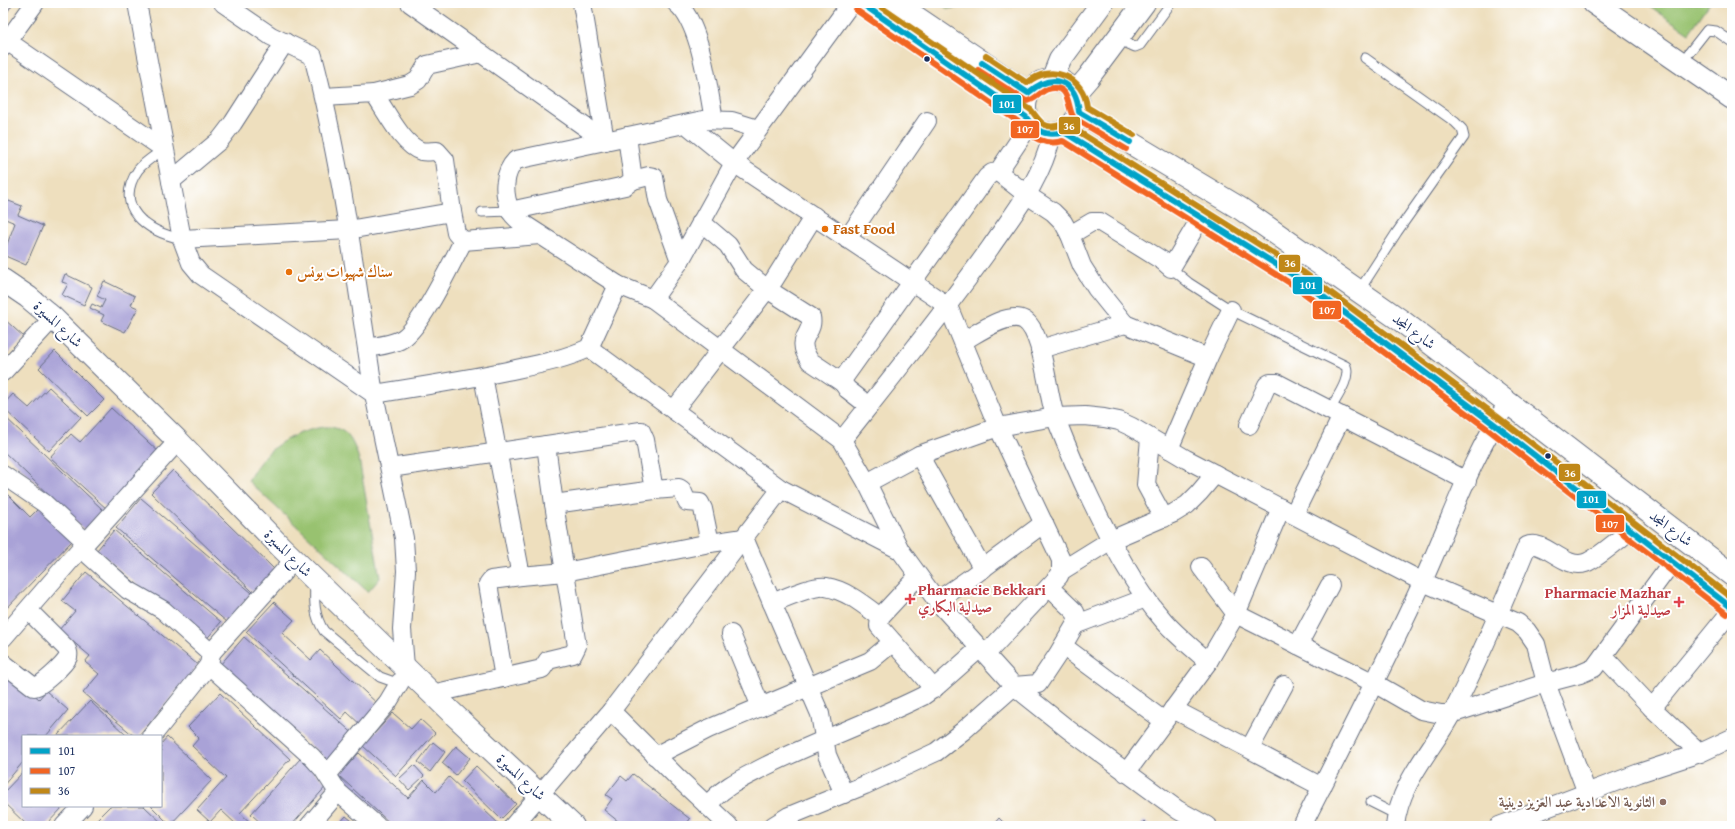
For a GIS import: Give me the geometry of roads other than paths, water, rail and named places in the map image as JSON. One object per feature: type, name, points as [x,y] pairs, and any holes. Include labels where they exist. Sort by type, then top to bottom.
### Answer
[{"type":"main road","points":[[862,3],[1028,120],[1044,134],[1058,134],[1074,124],[1077,102],[1117,39],[1144,3]]},
{"type":"main road","points":[[895,3],[1028,93]]},
{"type":"main road","points":[[1052,80],[1060,60],[1102,3]]},
{"type":"main road","points":[[1594,3],[1732,98]]},
{"type":"main road","points":[[1028,120],[1025,102],[1028,93],[1034,86],[1043,81],[1052,80],[1065,83],[1077,102]]},
{"type":"main road","name":"شارع المجد","points":[[1077,102],[1241,209],[1404,322],[1732,575]]},
{"type":"main road","name":"شارع المجد","points":[[1058,134],[1201,217],[1298,278],[1494,424],[1732,609]]},
{"type":"main road","name":"شارع المسيرة","points":[[3,280],[28,297],[53,318],[178,441],[414,681],[573,826]]},
{"type":"street","points":[[35,3],[5,44],[164,149]]},
{"type":"street","points":[[138,3],[182,239],[191,263],[201,275],[374,394],[483,376],[548,362],[589,348],[618,285]]},
{"type":"street","points":[[223,3],[271,36],[313,56],[324,97],[348,230],[374,394],[404,538],[406,571],[402,629],[414,681]]},
{"type":"street","points":[[410,3],[605,141]]},
{"type":"street","points":[[582,3],[605,141]]},
{"type":"street","points":[[676,3],[682,7],[690,20],[700,52],[714,120]]},
{"type":"street","points":[[653,299],[680,261],[734,163],[851,3]]},
{"type":"street","points":[[171,181],[220,140],[233,123],[285,42]]},
{"type":"street","points":[[324,97],[374,94],[410,84],[418,80],[427,65],[481,53]]},
{"type":"street","points":[[374,94],[396,127],[409,143],[421,150],[437,151],[445,160],[456,232],[463,241]]},
{"type":"street","points":[[758,129],[732,121],[714,120],[686,124],[516,160],[510,166],[506,176],[505,186],[510,211],[522,224],[618,285],[653,299],[842,440],[867,483],[900,550],[918,576],[937,601],[1014,686],[1126,773],[1178,810],[1207,826]]},
{"type":"street","points":[[998,172],[1028,120]]},
{"type":"street","points":[[847,239],[927,121]]},
{"type":"street","points":[[686,124],[734,163],[948,306],[998,427],[1061,560],[1061,571],[1059,576],[1049,587],[983,651],[934,688],[903,706],[769,764],[714,796],[707,806]]},
{"type":"street","points":[[842,440],[948,306],[1027,195],[1041,172],[1058,134]]},
{"type":"street","points":[[627,136],[633,180]]},
{"type":"street","points":[[843,383],[843,379],[987,177],[992,173],[998,172],[1027,195],[1053,212],[1063,222],[1070,235],[1082,266],[1096,288],[1125,324],[1208,358]]},
{"type":"street","points":[[510,211],[625,186],[633,180],[649,176],[654,177],[658,200],[680,261]]},
{"type":"street","points":[[182,239],[348,230],[452,212]]},
{"type":"street","points":[[674,410],[767,289],[814,216]]},
{"type":"street","points":[[1070,235],[1092,222],[1100,222],[1171,268],[1201,217]]},
{"type":"street","points":[[701,222],[728,245],[744,270],[767,289],[812,317],[811,327],[804,338],[803,344],[806,356],[810,361],[843,383],[847,389],[869,406]]},
{"type":"street","points":[[463,241],[540,235]]},
{"type":"street","points":[[367,348],[400,340],[409,335],[422,316],[463,241]]},
{"type":"street","points":[[1169,449],[1230,310]]},
{"type":"street","points":[[3,372],[53,318]]},
{"type":"street","points":[[963,341],[1007,318],[1022,319],[1032,328],[1040,349],[1055,417],[1079,473],[1111,540],[1146,598],[1175,633],[1208,662]]},
{"type":"street","points":[[1040,349],[1125,324]]},
{"type":"street","points":[[589,348],[781,489],[900,550]]},
{"type":"street","points":[[483,376],[521,576]]},
{"type":"street","points":[[1249,425],[1267,385],[1273,382],[1284,386],[1467,481]]},
{"type":"street","points":[[1302,826],[1423,582],[1467,481],[1494,424],[1508,403]]},
{"type":"street","points":[[1126,773],[1208,662],[1236,614],[1336,413]]},
{"type":"street","points":[[867,483],[918,456],[998,427],[1055,417],[1085,416],[1119,421],[1215,474],[1423,582],[1518,623],[1527,631],[1536,644],[1546,683],[1587,793]]},
{"type":"street","points":[[390,468],[641,431],[645,440],[654,490]]},
{"type":"street","points":[[1150,438],[1146,485],[1164,518]]},
{"type":"street","points":[[3,638],[84,545],[178,441]]},
{"type":"street","points":[[327,775],[388,702],[414,681],[504,678],[542,669],[548,660],[573,654],[578,646],[554,504],[546,445]]},
{"type":"street","points":[[918,456],[983,569]]},
{"type":"street","points":[[1061,571],[1111,540],[1164,518],[1187,505],[1215,474]]},
{"type":"street","points":[[3,475],[44,503],[128,590],[163,610],[210,659],[312,757],[327,775],[338,792],[377,826]]},
{"type":"street","points":[[554,504],[679,488],[682,490],[688,502],[700,503],[703,509],[710,543]]},
{"type":"street","points":[[513,826],[612,711],[781,489]]},
{"type":"street","points":[[937,601],[983,569],[1044,523]]},
{"type":"street","points":[[1396,820],[1408,784],[1416,767],[1451,714],[1498,615],[1527,546],[1537,545],[1570,563],[1585,563],[1631,530]]},
{"type":"street","points":[[504,678],[488,584],[491,580],[565,572],[710,543],[744,538]]},
{"type":"street","points":[[744,538],[820,714],[827,755],[844,794]]},
{"type":"street","points":[[153,735],[210,659],[294,560]]},
{"type":"street","points":[[1201,567],[1236,614],[1374,683],[1421,710],[1441,714],[1451,714],[1594,668],[1672,562]]},
{"type":"street","points":[[918,576],[880,617],[879,626],[934,688]]},
{"type":"street","points":[[1298,645],[1330,585]]},
{"type":"street","points":[[772,603],[799,592],[825,587],[853,598],[880,617]]},
{"type":"street","points":[[1049,587],[1075,612],[1077,624]]},
{"type":"street","points":[[773,826],[789,816],[844,794],[936,752],[964,731],[1014,686],[1038,684],[1077,624],[1146,598]]},
{"type":"street","points":[[1652,708],[1732,609]]},
{"type":"street","points":[[3,663],[34,687],[41,685],[68,658],[68,651],[66,648],[28,610]]},
{"type":"street","points":[[731,634],[761,707]]},
{"type":"street","points":[[655,756],[708,730],[808,686],[870,661],[893,642]]},
{"type":"street","points":[[1063,646],[1168,715],[1250,748],[1322,787]]},
{"type":"street","points":[[1603,656],[1652,708],[1700,753]]},
{"type":"street","points":[[1250,748],[1284,685]]},
{"type":"street","points":[[612,711],[655,756],[729,826]]},
{"type":"street","points":[[1499,826],[1700,753],[1732,738]]},
{"type":"street","points":[[309,826],[338,792]]},
{"type":"street","points":[[64,826],[82,807]]},
{"type":"lane","points":[[1117,39],[1135,47],[1140,45],[1171,3]]},
{"type":"lane","points":[[1681,63],[1707,30],[1716,31],[1732,42]]},
{"type":"lane","points":[[1358,291],[1397,232],[1464,137],[1462,129],[1455,122],[1365,58]]},
{"type":"lane","points":[[164,149],[139,169],[130,184],[129,202],[136,215],[146,225],[166,236],[182,239]]},
{"type":"lane","points":[[482,212],[510,211]]},
{"type":"lane","points":[[1171,268],[1189,283],[1230,310],[1346,366],[1348,373],[1336,413]]},
{"type":"lane","points":[[316,580],[315,609],[318,622],[324,631],[380,677],[414,681]]},
{"type":"lane","points":[[1371,802],[1396,820]]},
{"type":"place","name":"Fast Food","points":[[825,229]]},
{"type":"place","name":"سناك شهيوات يونس","points":[[289,272]]},
{"type":"place","name":"Pharmacie Bekkari صيدلية البكاري","points":[[910,599]]},
{"type":"place","name":"Pharmacie Mazhar صيدلية المزار","points":[[1679,602]]},
{"type":"place","name":"الثانوية الاعدادية عبد العزيز دينية","points":[[1663,802]]}]
